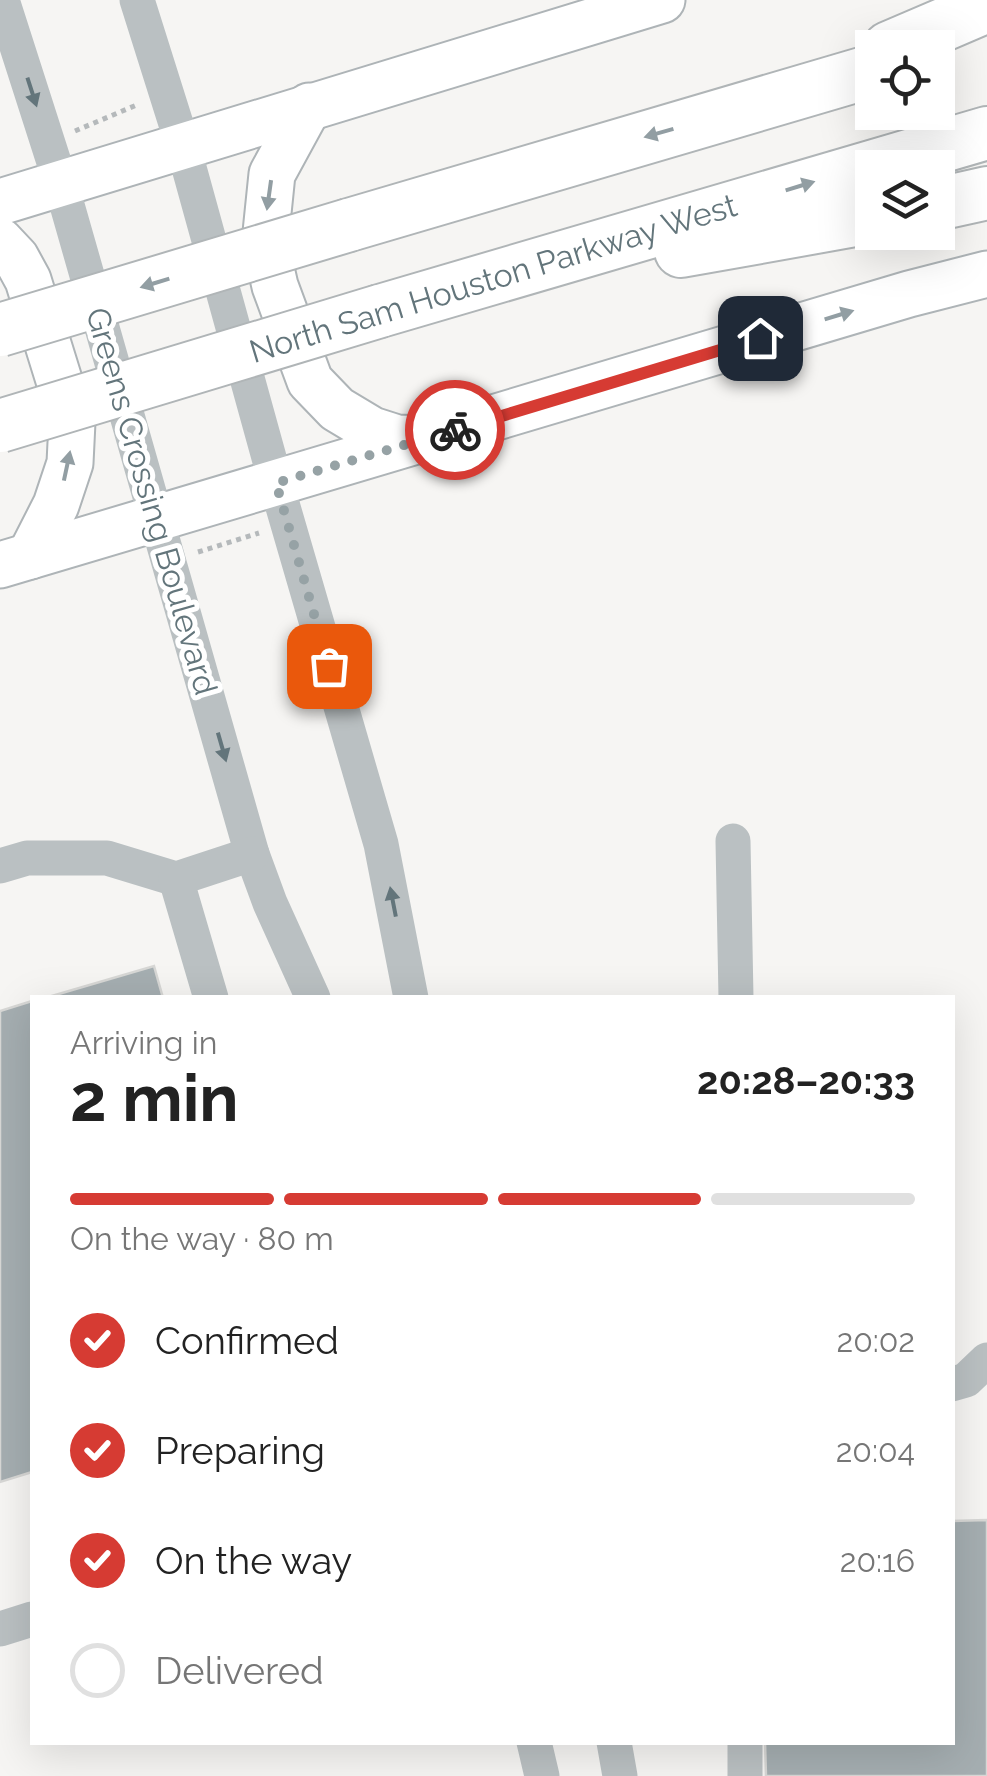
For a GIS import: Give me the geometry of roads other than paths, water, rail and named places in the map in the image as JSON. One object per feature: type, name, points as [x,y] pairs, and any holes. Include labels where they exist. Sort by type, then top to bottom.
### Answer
[{"type":"highway","points":[[931,30],[987,6]]},
{"type":"highway","points":[[955,48],[987,40]]},
{"type":"highway","points":[[753,105],[855,61]]},
{"type":"highway","points":[[0,330],[855,76]]},
{"type":"highway","name":"North Sam Houston Parkway West","points":[[0,426],[987,133]]},
{"type":"highway","points":[[955,200],[987,193]]},
{"type":"highway","points":[[439,294],[855,220]]},
{"type":"main road","points":[[0,202],[662,0]]},
{"type":"main road","points":[[308,106],[272,174],[265,242],[275,286],[310,381],[336,409],[372,430],[398,438],[424,439]]},
{"type":"main road","points":[[0,242],[16,258],[28,280],[72,422],[70,463],[56,505],[15,561]]},
{"type":"main road","points":[[15,561],[987,274]]},
{"type":"street","name":"Greens Crossing Boulevard","points":[[2,0],[61,184],[252,854],[312,995]]},
{"type":"street","points":[[136,0],[183,146],[381,844],[410,995]]},
{"type":"street","points":[[733,841],[736,995]]},
{"type":"street","points":[[0,866],[27,858],[107,858],[176,879],[252,854]]},
{"type":"street","points":[[176,879],[210,995]]},
{"type":"street","points":[[955,1383],[966,1380],[987,1360]]},
{"type":"street","points":[[0,1629],[30,1621]]},
{"type":"street","points":[[535,1745],[542,1776]]},
{"type":"street","points":[[615,1745],[620,1776]]},
{"type":"street","points":[[745,1745],[745,1776]]}]
